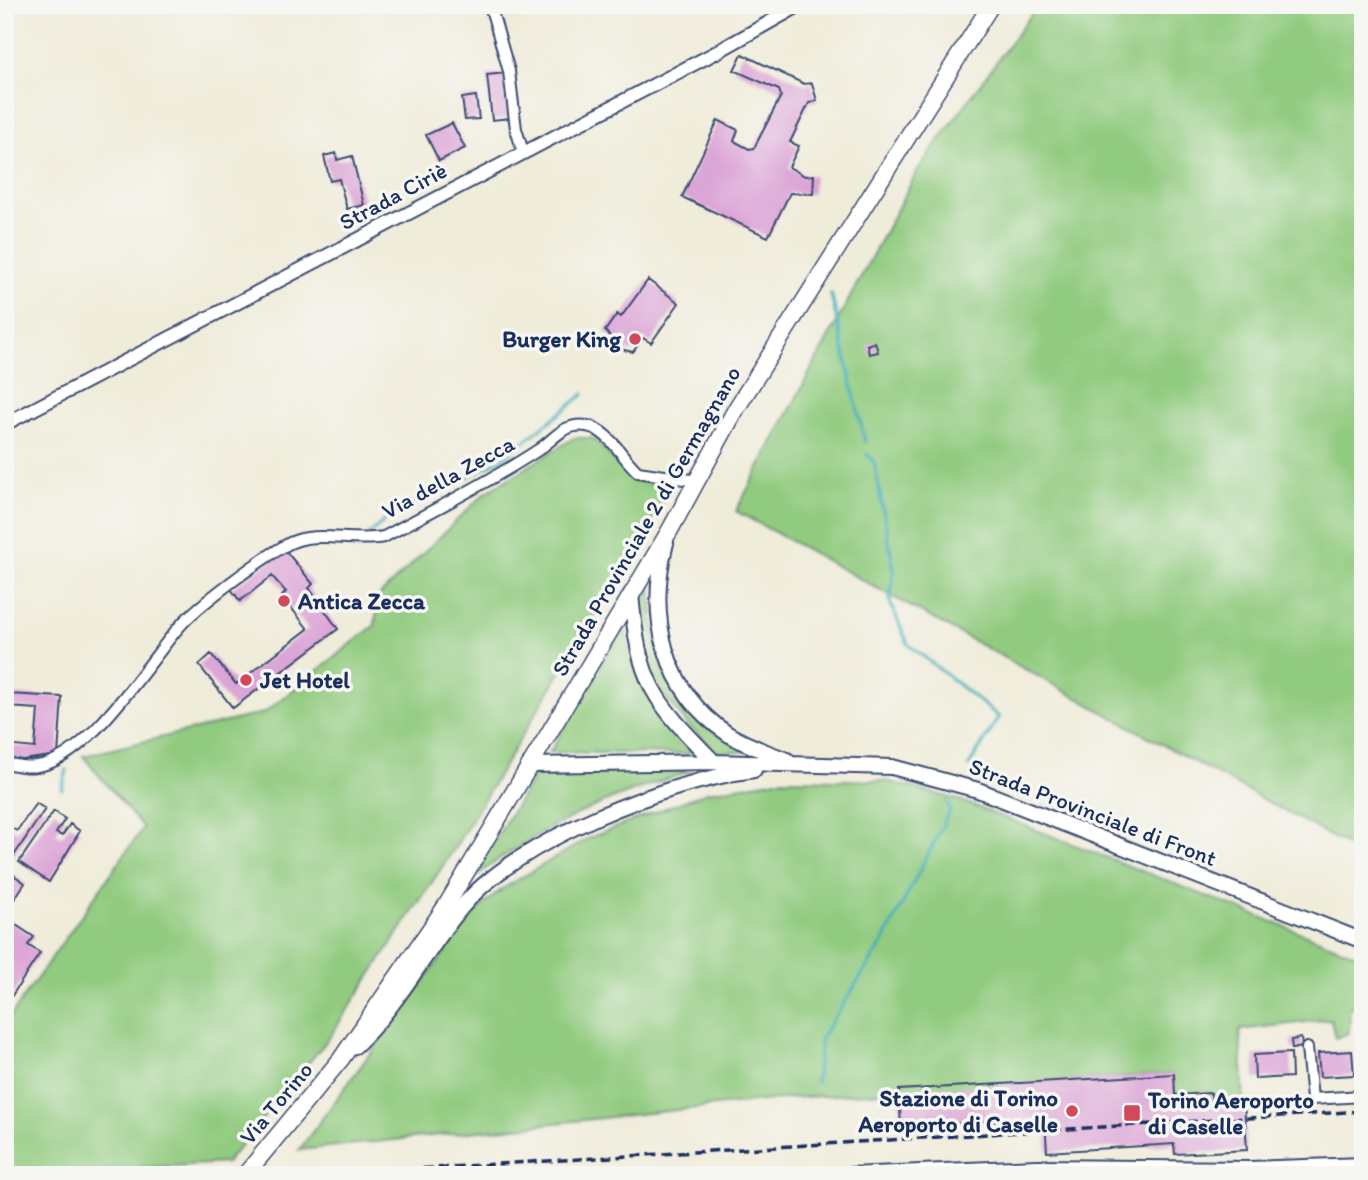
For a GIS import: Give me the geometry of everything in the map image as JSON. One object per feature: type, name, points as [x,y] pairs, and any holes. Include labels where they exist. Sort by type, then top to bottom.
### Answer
[{"type":"main road","name":"Strada Provinciale 2 di Germagnano","points":[[341,1059],[446,905],[670,530],[744,397],[990,5]]},
{"type":"main road","points":[[670,530],[659,570],[657,608],[663,647],[674,676],[695,705],[728,734],[798,765]]},
{"type":"main road","points":[[631,594],[642,670],[663,710],[714,762]]},
{"type":"main road","points":[[531,765],[714,762],[798,765]]},
{"type":"main road","points":[[341,1059],[378,1025],[462,906],[495,875],[559,836],[635,801],[681,785],[727,774],[798,765]]},
{"type":"main road","name":"Strada Provinciale di Front","points":[[798,765],[892,767],[978,790],[1363,941]]},
{"type":"main road","name":"Via Torino","points":[[245,1175],[341,1059]]},
{"type":"street","points":[[490,5],[509,71],[516,130],[523,152]]},
{"type":"street","name":"Strada Ciriè","points":[[5,424],[769,24],[800,5]]},
{"type":"street","name":"Via della Zecca","points":[[5,764],[38,766],[67,755],[153,664],[180,625],[271,554],[311,535],[361,541],[384,537],[509,469],[550,442],[560,430],[574,426],[590,427],[604,434],[638,472],[698,481]]},
{"type":"street","points":[[1307,1048],[1312,1100],[1363,1096]]},
{"type":"street","points":[[803,1175],[987,1166],[1249,1167],[1363,1163]]},
{"type":"green space","points":[[1038,5],[1363,5],[1363,854],[736,511],[919,168]]},
{"type":"green space","points":[[574,438],[593,438],[626,474],[669,491],[454,849],[329,1038],[226,1163],[5,1175],[5,1024],[143,828],[83,756],[264,713],[375,625],[378,597],[484,494]]},
{"type":"green space","points":[[651,583],[656,641],[672,684],[685,703],[702,720],[750,752],[716,751],[689,726],[660,690],[651,667],[643,623],[641,598]]},
{"type":"green space","points":[[624,626],[635,667],[648,696],[666,723],[694,754],[550,752]]},
{"type":"green space","points":[[693,771],[632,791],[576,815],[522,845],[469,881],[536,773]]},
{"type":"green space","points":[[783,779],[887,781],[959,800],[1363,957],[1363,1006],[1350,1007],[1349,1033],[1335,1038],[1331,1019],[1240,1030],[1244,1102],[1212,1104],[1211,1093],[1175,1095],[1173,1074],[791,1098],[299,1150],[473,914],[502,889],[589,838],[707,792]]},
{"type":"building","points":[[742,54],[804,84],[812,83],[817,101],[809,103],[790,142],[799,146],[789,167],[805,176],[814,175],[813,194],[790,193],[768,237],[682,197],[718,120],[738,130],[734,141],[749,149],[754,148],[781,96],[779,90],[734,70]]},
{"type":"building","points":[[506,73],[511,118],[492,120],[487,75]]},
{"type":"building","points":[[476,96],[479,119],[465,120],[462,98]]},
{"type":"building","points":[[452,123],[465,148],[439,161],[426,135]]},
{"type":"building","points":[[336,153],[337,160],[352,156],[364,205],[347,209],[339,179],[330,181],[324,156]]},
{"type":"building","points":[[648,280],[679,303],[651,343],[643,338],[633,352],[624,350],[605,331],[617,314],[621,317]]},
{"type":"building","points":[[875,342],[878,352],[869,354],[867,345]]},
{"type":"building","points":[[5,376],[10,391],[5,392]]},
{"type":"building","points":[[285,550],[313,584],[309,588],[338,629],[233,708],[199,665],[211,654],[236,684],[308,629],[282,596],[286,592],[272,576],[240,601],[231,589]]},
{"type":"building","points":[[5,685],[9,685],[8,694],[62,697],[58,755],[22,760],[11,758],[5,753],[5,745],[35,748],[38,709],[8,707],[5,723]]},
{"type":"building","points":[[36,803],[45,809],[11,860],[5,857],[5,824],[17,831]]},
{"type":"building","points":[[54,811],[65,819],[56,833],[62,836],[70,824],[80,831],[49,882],[19,862]]},
{"type":"building","points":[[5,869],[25,883],[5,913]]},
{"type":"building","points":[[7,919],[34,937],[28,945],[40,953],[5,1006]]},
{"type":"building","points":[[1301,1038],[1302,1047],[1292,1049],[1291,1040]]},
{"type":"building","points":[[1352,1051],[1354,1075],[1320,1077],[1318,1053]]},
{"type":"building","points":[[1291,1053],[1292,1077],[1255,1079],[1254,1055]]},
{"type":"building","name":"Stazione di Torino Aeroporto di Caselle","points":[[1174,1074],[1175,1095],[1211,1093],[1212,1104],[1244,1102],[1247,1150],[1175,1154],[1174,1144],[1047,1152],[1045,1118],[901,1127],[899,1090]]},
{"type":"waterway","points":[[831,294],[865,442]]},
{"type":"waterway","points":[[370,534],[387,518],[502,459],[584,394]]},
{"type":"waterway","points":[[867,454],[874,462],[894,569],[890,602],[908,644],[999,717],[969,766]]},
{"type":"waterway","points":[[62,789],[67,770]]},
{"type":"waterway","points":[[816,1082],[821,1038],[882,944],[943,825],[950,809],[946,801]]},
{"type":"railway","points":[[318,1175],[1363,1111]]},
{"type":"place","name":"Burger King","points":[[635,339]]},
{"type":"place","name":"Antica Zecca","points":[[284,601]]},
{"type":"place","name":"Jet Hotel","points":[[246,680]]},
{"type":"place","name":"Stazione di Torino Aeroporto di Caselle","points":[[1072,1111]]},
{"type":"place","name":"Torino Aeroporto di Caselle","points":[[1132,1113]]}]
